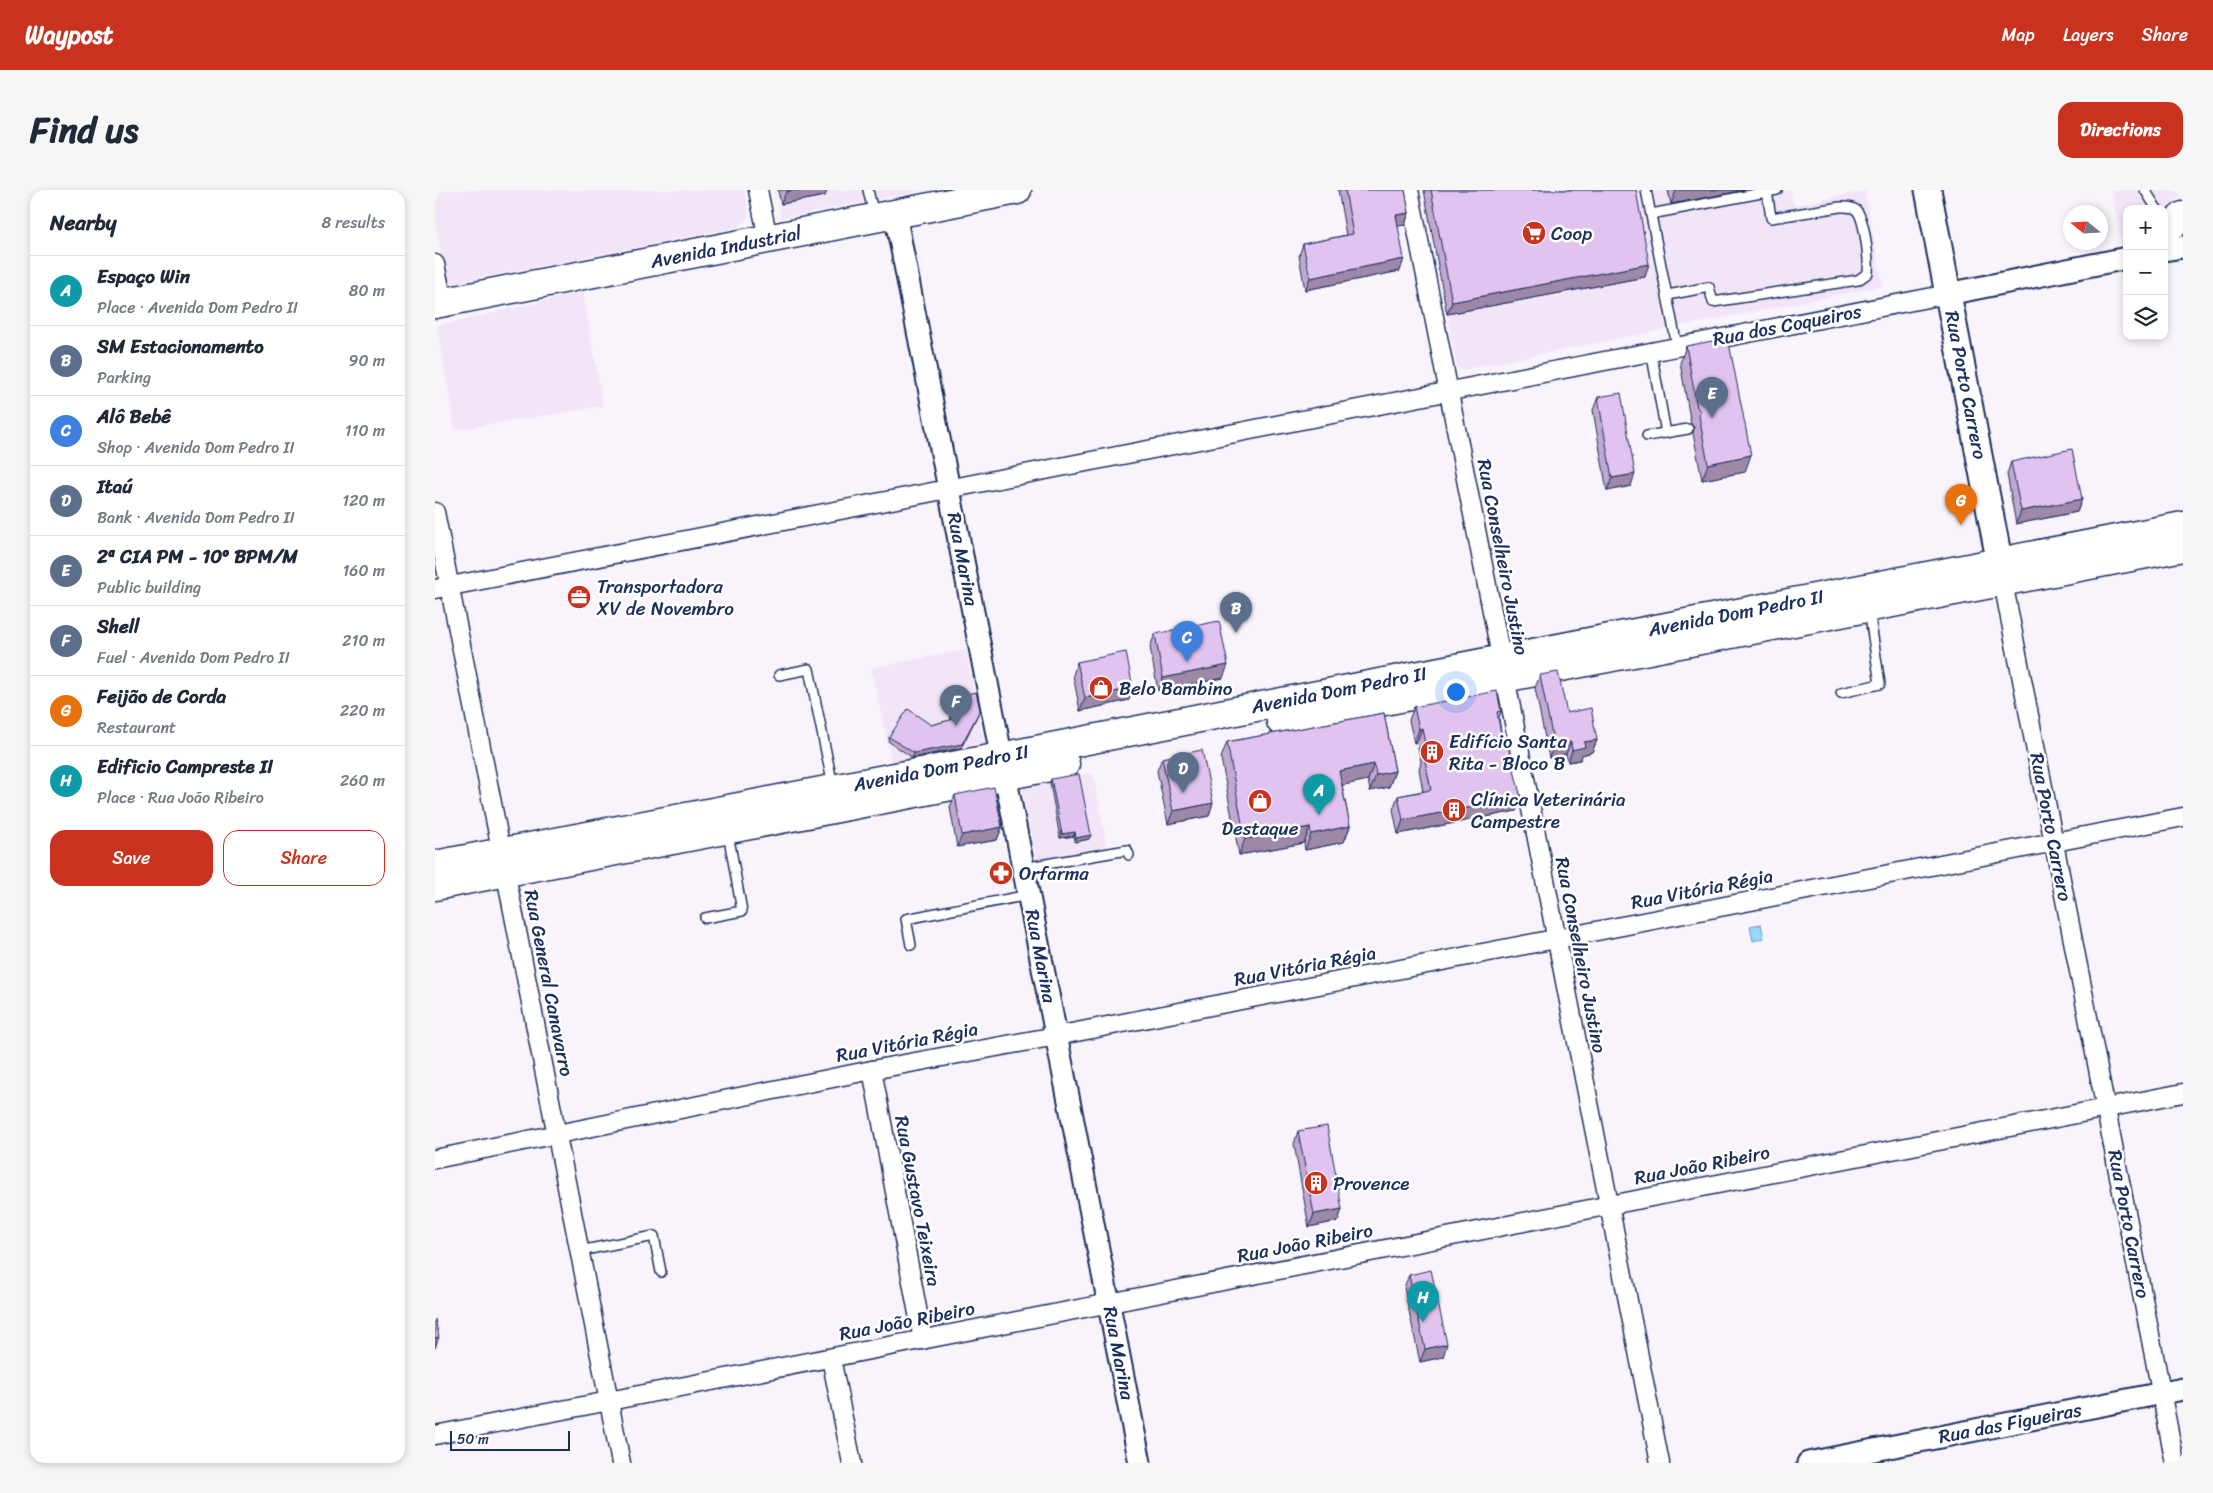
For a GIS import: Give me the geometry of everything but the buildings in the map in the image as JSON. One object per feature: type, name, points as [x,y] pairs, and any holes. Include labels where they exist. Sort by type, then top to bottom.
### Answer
[{"type":"main road","name":"Avenida Industrial","points":[[439,303],[1017,190]]},
{"type":"main road","name":"Rua Porto Carrero","points":[[1928,190],[2001,572]]},
{"type":"main road","name":"Avenida Dom Pedro II","points":[[1503,667],[1869,608],[2183,526]]},
{"type":"main road","name":"Avenida Dom Pedro II","points":[[435,865],[504,862],[727,830],[1003,767],[1503,667],[2001,572],[2183,546]]},
{"type":"main road","name":"Avenida Dom Pedro II","points":[[435,886],[504,862],[833,789],[1003,767]]},
{"type":"street","points":[[758,190],[768,239]]},
{"type":"street","name":"Rua Conselheiro Justino","points":[[1409,190],[1660,1463]]},
{"type":"street","name":"Rua Marina","points":[[885,216],[949,488],[1140,1463]]},
{"type":"street","name":"Rua dos Coqueiros","points":[[442,588],[2123,259]]},
{"type":"street","points":[[435,264],[439,303]]},
{"type":"street","name":"Rua General Canavarro","points":[[435,512],[442,588],[504,862],[621,1463]]},
{"type":"street","name":"Rua Porto Carrero","points":[[2001,572],[2175,1463]]},
{"type":"street","name":"Rua Vitória Régia","points":[[435,1159],[872,1070],[2183,817]]},
{"type":"street","name":"Rua Gustavo Teixeira","points":[[872,1070],[923,1340]]},
{"type":"street","name":"Rua João Ribeiro","points":[[435,1435],[2183,1093]]},
{"type":"street","points":[[831,1358],[852,1463]]},
{"type":"street","name":"Rua das Figueiras","points":[[1808,1463],[2183,1389]]},
{"type":"lane","points":[[868,190],[885,216]]},
{"type":"lane","points":[[1646,190],[1677,346]]},
{"type":"lane","points":[[1651,214],[1777,190]]},
{"type":"lane","points":[[2145,190],[2169,228]]},
{"type":"lane","points":[[1668,295],[1709,286],[1713,302],[1858,280],[1868,273],[1867,248],[1860,217],[1856,210],[1850,207],[1840,207],[1771,218],[1767,191]]},
{"type":"lane","points":[[1651,351],[1666,433]]},
{"type":"lane","points":[[1647,436],[1688,429]]},
{"type":"lane","points":[[1841,692],[1880,684],[1869,608]]},
{"type":"lane","points":[[779,675],[809,669],[833,789]]},
{"type":"lane","points":[[705,918],[742,911],[727,830]]},
{"type":"lane","points":[[1023,868],[1127,850],[1129,855]]},
{"type":"lane","points":[[911,945],[906,919],[1029,894]]},
{"type":"lane","points":[[579,1251],[654,1236],[661,1272]]},
{"type":"shaded area","points":[[435,190],[744,190],[749,215],[739,227],[448,284],[435,222]]},
{"type":"shaded area","points":[[776,190],[926,190],[781,218]]},
{"type":"shaded area","points":[[1424,190],[1668,190],[1671,204],[1745,190],[1790,190],[1794,205],[1865,191],[1883,286],[1461,370],[1457,367]]},
{"type":"shaded area","points":[[2111,190],[2183,190],[2183,194],[2168,207],[2168,205],[2123,205],[2123,240],[2121,240]]},
{"type":"shaded area","points":[[583,292],[603,406],[455,430],[437,326]]},
{"type":"shaded area","points":[[966,650],[985,748],[892,764],[871,668]]},
{"type":"shaded area","points":[[1093,773],[1107,848],[1036,860],[1022,787]]},
{"type":"water","points":[[1761,924],[1764,938],[1753,941],[1750,926]]},
{"type":"place","name":"Coop","points":[[1534,233]]},
{"type":"place","name":"2ª CIA PM - 10º BPM/M","points":[[1712,418]]},
{"type":"place","name":"Feijão de Corda","points":[[1961,525]]},
{"type":"place","name":"Transportadora XV de Novembro","points":[[579,597]]},
{"type":"place","name":"SM Estacionamento","points":[[1236,633]]},
{"type":"place","name":"Alô Bebê","points":[[1187,662]]},
{"type":"place","name":"Belo Bambino","points":[[1101,688]]},
{"type":"place","name":"Shell","points":[[956,726]]},
{"type":"place","name":"Edifício Santa Rita - Bloco B","points":[[1432,752]]},
{"type":"place","name":"Itaú","points":[[1183,793]]},
{"type":"place","name":"Destaque","points":[[1260,801]]},
{"type":"place","name":"Clínica Veterinária Campestre","points":[[1454,810]]},
{"type":"place","name":"Espaço Win","points":[[1319,815]]},
{"type":"place","name":"Orfarma","points":[[1001,873]]},
{"type":"place","name":"Provence","points":[[1316,1183]]},
{"type":"place","name":"Edificio Campreste II","points":[[1423,1322]]}]
